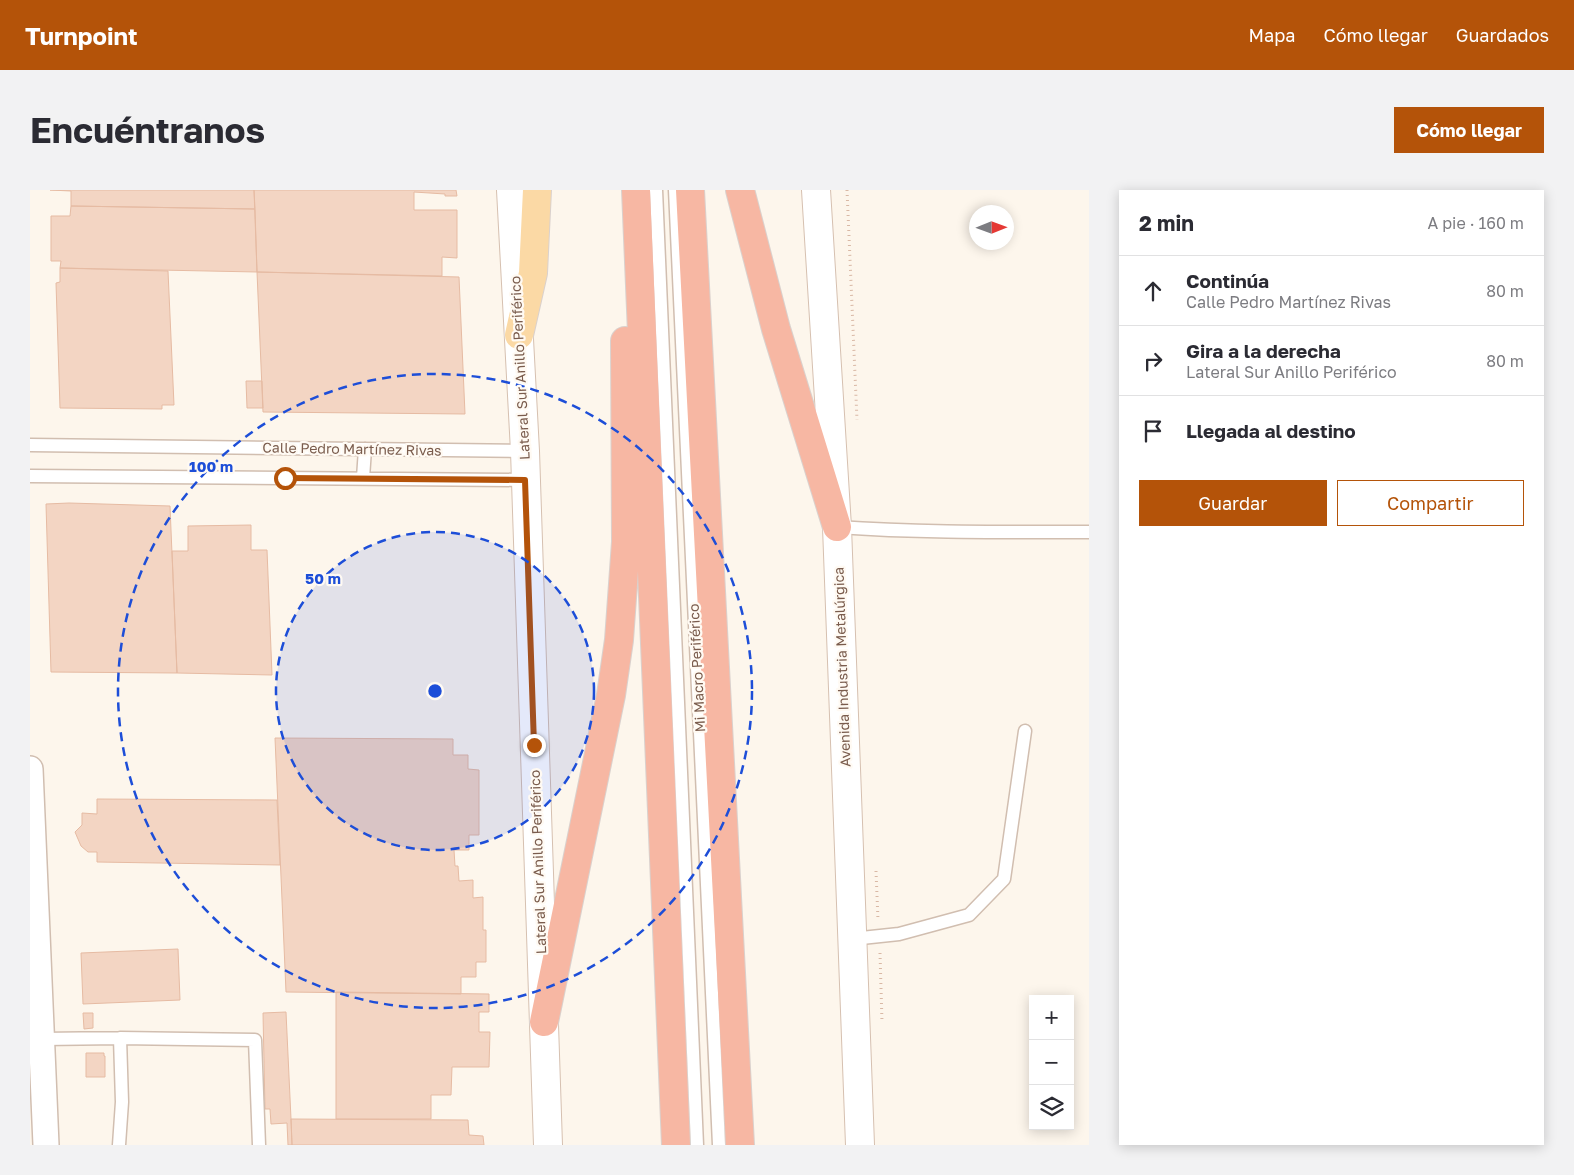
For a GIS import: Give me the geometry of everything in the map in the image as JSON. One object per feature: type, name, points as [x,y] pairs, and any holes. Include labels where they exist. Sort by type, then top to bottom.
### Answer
[{"type":"highway","points":[[544,1022],[598,762],[619,640],[626,534],[624,457],[625,190]]},
{"type":"highway","points":[[636,190],[676,1145]]},
{"type":"highway","points":[[690,190],[740,1145]]},
{"type":"highway","points":[[740,190],[776,329],[837,527]]},
{"type":"main road","name":"Lateral Sur Anillo Periférico","points":[[511,190],[525,451],[548,1145]]},
{"type":"main road","points":[[519,335],[533,273],[537,190]]},
{"type":"main road","name":"Avenida Industria Metalúrgica","points":[[816,190],[837,527],[860,1145]]},
{"type":"street","points":[[30,769],[46,1145]]},
{"type":"lane","name":"Mi Macro Periférico","points":[[656,190],[697,1145]]},
{"type":"lane","name":"Mi Macro Periférico","points":[[675,190],[719,1145]]},
{"type":"lane","name":"Calle Pedro Martínez Rivas","points":[[30,445],[525,451]]},
{"type":"lane","points":[[363,478],[365,449]]},
{"type":"lane","name":"Calle Pedro Martínez Rivas","points":[[30,476],[525,480]]},
{"type":"lane","points":[[837,527],[882,530],[1089,532]]},
{"type":"lane","points":[[852,939],[899,934],[969,915],[1004,879],[1025,731]]},
{"type":"lane","points":[[120,1038],[122,1102],[120,1145]]},
{"type":"lane","points":[[42,1039],[255,1040],[259,1145]]},
{"type":"building","points":[[50,190],[254,190],[255,209],[71,206],[71,191]]},
{"type":"building","points":[[254,190],[456,190],[457,196],[414,192],[414,210],[457,210],[457,258],[442,257],[442,276],[257,272]]},
{"type":"building","points":[[71,206],[255,209],[257,272],[60,268],[61,261],[51,261],[51,216],[70,216]]},
{"type":"building","points":[[60,268],[168,271],[174,405],[162,405],[162,409],[60,408],[56,283],[60,282]]},
{"type":"building","points":[[257,272],[459,277],[465,414],[263,412]]},
{"type":"building","points":[[246,381],[262,381],[263,408],[247,408]]},
{"type":"building","points":[[46,504],[170,506],[177,673],[51,672]]},
{"type":"building","points":[[251,525],[251,550],[267,550],[272,675],[177,673],[172,551],[188,551],[188,526]]},
{"type":"building","points":[[275,738],[453,739],[453,755],[468,755],[468,769],[479,770],[479,835],[469,835],[469,850],[454,850],[455,866],[458,866],[459,881],[473,880],[473,898],[483,897],[483,930],[486,930],[486,962],[476,962],[476,977],[461,977],[461,994],[286,992]]},
{"type":"building","points":[[97,799],[277,800],[280,865],[97,862],[97,852],[88,852],[81,846],[75,832],[82,825],[82,813],[97,814]]},
{"type":"building","points":[[178,949],[180,1000],[83,1004],[81,953]]},
{"type":"building","points":[[336,992],[489,994],[489,1012],[479,1012],[479,1032],[490,1032],[489,1067],[452,1067],[451,1095],[431,1095],[431,1119],[336,1119]]},
{"type":"building","points":[[286,1012],[292,1145],[288,1145],[287,1123],[271,1124],[270,1109],[265,1109],[263,1013]]},
{"type":"building","points":[[83,1013],[93,1013],[93,1028],[84,1029]]},
{"type":"building","points":[[86,1053],[104,1053],[105,1077],[86,1077]]},
{"type":"building","points":[[291,1119],[468,1120],[469,1135],[483,1136],[484,1145],[292,1145]]},
{"type":"route","points":[[285,478],[525,480],[534,745]]}]
